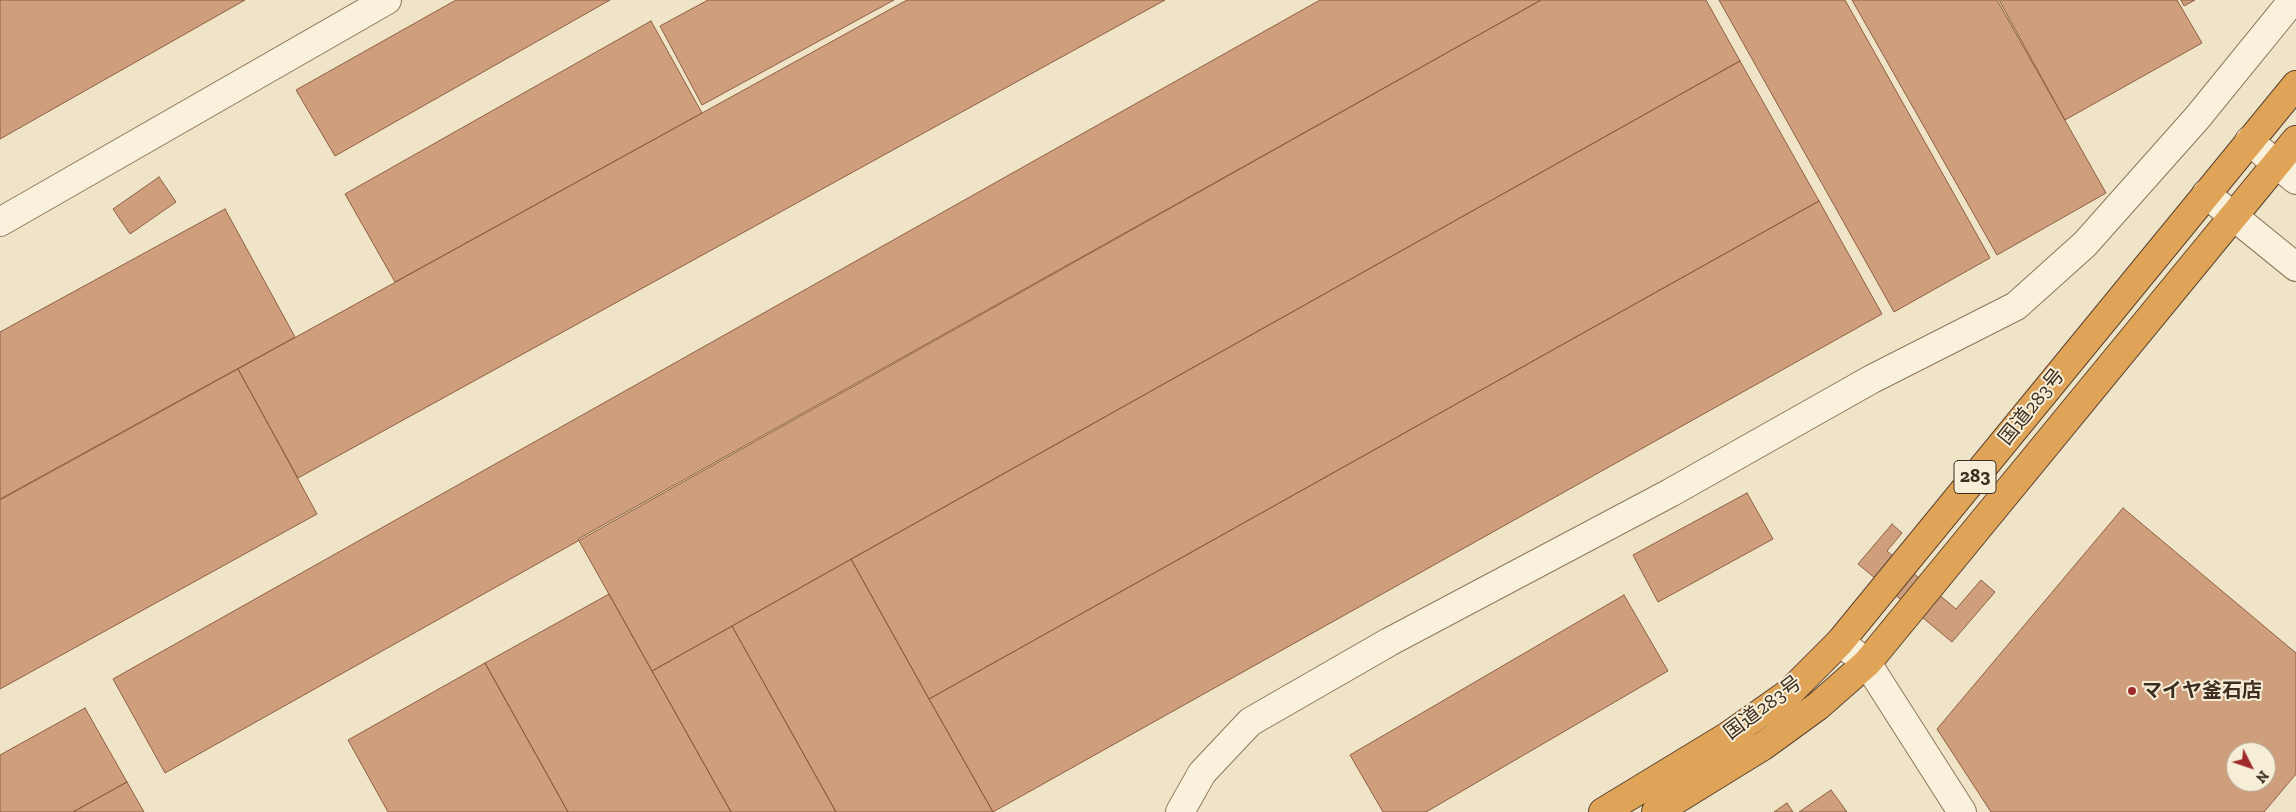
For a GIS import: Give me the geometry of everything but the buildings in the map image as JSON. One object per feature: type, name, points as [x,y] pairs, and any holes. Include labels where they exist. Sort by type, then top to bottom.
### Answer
[{"type":"highway","name":"国道283号","points":[[1603,812],[1728,736],[1789,693],[1840,642],[2296,84]]},
{"type":"highway","name":"国道283号","points":[[1656,812],[1762,746],[1818,706],[1867,663],[2233,216],[2286,172],[2296,140]]},
{"type":"street","points":[[0,222],[387,0]]},
{"type":"street","points":[[1180,812],[1202,773],[1250,722],[1389,642],[1670,493],[1872,379],[2016,306],[2085,244],[2196,118],[2292,0]]},
{"type":"street","points":[[2249,141],[2286,172]]},
{"type":"street","points":[[2206,194],[2296,267]]},
{"type":"street","points":[[1840,642],[1867,663],[1962,812]]},
{"type":"place","name":"マイヤ釜石店","points":[[2132,691]]}]
